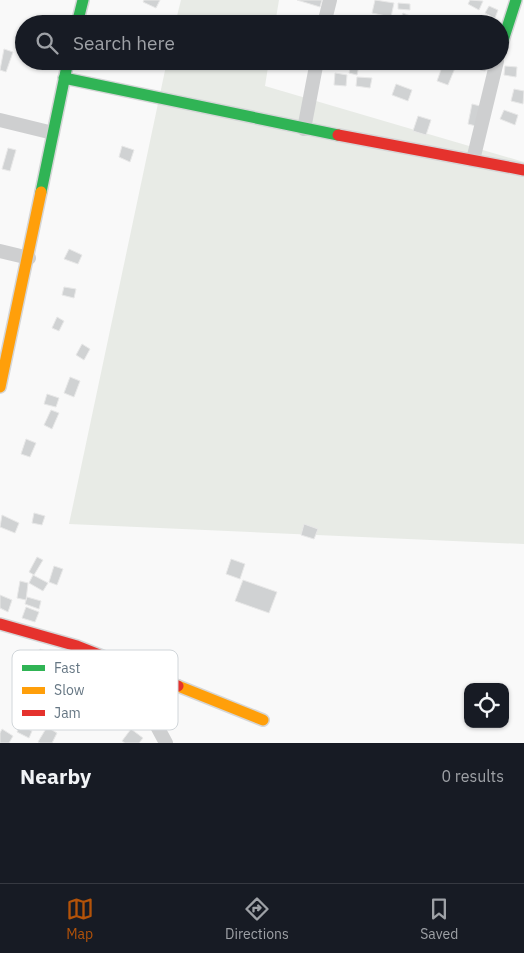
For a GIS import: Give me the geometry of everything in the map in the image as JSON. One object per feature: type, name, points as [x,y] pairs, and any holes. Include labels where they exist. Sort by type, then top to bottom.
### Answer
[{"type":"street","points":[[79,15],[83,0]]},
{"type":"street","points":[[326,15],[330,0]]},
{"type":"street","points":[[509,22],[516,0]]},
{"type":"street","points":[[0,387],[29,258],[66,70]]},
{"type":"street","points":[[304,129],[315,70]]},
{"type":"street","points":[[473,160],[495,70]]},
{"type":"street","points":[[64,78],[304,129],[524,170]]},
{"type":"street","points":[[0,120],[53,133]]},
{"type":"street","points":[[0,251],[29,258]]},
{"type":"street","points":[[0,624],[87,650]]},
{"type":"street","points":[[178,686],[263,720]]},
{"type":"street","points":[[159,730],[166,743]]},
{"type":"shaded area","points":[[181,0],[279,0],[276,15],[177,15]]},
{"type":"shaded area","points":[[165,70],[268,70],[265,86],[524,162],[524,544],[69,524]]},
{"type":"building","points":[[144,0],[160,0],[156,8],[143,2]]},
{"type":"building","points":[[297,0],[322,0],[320,7]]},
{"type":"building","points":[[375,0],[394,3],[391,15],[372,13]]},
{"type":"building","points":[[470,0],[483,1],[479,10],[468,4]]},
{"type":"building","points":[[398,3],[410,4],[410,10],[398,9]]},
{"type":"building","points":[[489,6],[498,10],[496,15],[485,13]]},
{"type":"building","points":[[4,49],[13,52],[6,72],[0,70]]},
{"type":"building","points":[[509,66],[517,67],[516,77],[504,75],[505,70],[509,70]]},
{"type":"building","points":[[350,70],[358,70],[357,75],[349,73]]},
{"type":"building","points":[[441,70],[454,70],[448,85],[437,81]]},
{"type":"building","points":[[335,73],[347,75],[346,86],[334,85]]},
{"type":"building","points":[[357,77],[372,78],[370,88],[356,86]]},
{"type":"building","points":[[396,84],[412,90],[408,101],[392,95]]},
{"type":"building","points":[[514,89],[524,91],[523,104],[511,101]]},
{"type":"building","points":[[472,104],[480,106],[476,126],[468,124]]},
{"type":"building","points":[[504,110],[518,115],[515,125],[500,119]]},
{"type":"building","points":[[418,116],[431,120],[426,135],[413,131]]},
{"type":"building","points":[[122,146],[134,150],[130,162],[119,157]]},
{"type":"building","points":[[8,148],[16,150],[10,171],[2,169]]},
{"type":"building","points":[[69,249],[82,255],[78,264],[64,259]]},
{"type":"building","points":[[64,287],[76,289],[74,298],[62,295]]},
{"type":"building","points":[[57,317],[64,321],[59,331],[52,328]]},
{"type":"building","points":[[82,344],[90,349],[84,360],[76,355]]},
{"type":"building","points":[[70,377],[80,381],[74,397],[64,393]]},
{"type":"building","points":[[47,394],[59,398],[56,407],[44,404]]},
{"type":"building","points":[[51,410],[59,413],[52,429],[44,425]]},
{"type":"building","points":[[26,439],[36,443],[30,457],[21,454]]},
{"type":"building","points":[[34,513],[45,516],[42,525],[32,523]]},
{"type":"building","points":[[2,515],[19,523],[15,533],[0,527]]},
{"type":"building","points":[[304,524],[318,529],[314,539],[301,535]]},
{"type":"building","points":[[37,557],[43,560],[34,575],[29,572]]},
{"type":"building","points":[[231,559],[245,564],[240,579],[226,574]]},
{"type":"building","points":[[54,566],[63,569],[57,585],[49,582]]},
{"type":"building","points":[[33,575],[48,583],[43,591],[29,583]]},
{"type":"building","points":[[243,580],[277,592],[269,613],[235,601]]},
{"type":"building","points":[[20,581],[28,583],[26,600],[17,598]]},
{"type":"building","points":[[0,595],[12,600],[8,612],[0,608]]},
{"type":"building","points":[[27,597],[41,601],[39,609],[25,604]]},
{"type":"building","points":[[26,607],[39,612],[35,622],[22,618]]},
{"type":"building","points":[[2,729],[13,736],[9,743],[0,743]]},
{"type":"building","points":[[18,730],[32,731],[29,738],[17,732]]},
{"type":"building","points":[[45,730],[52,730],[57,733],[52,743],[38,742]]},
{"type":"building","points":[[130,730],[143,738],[139,743],[125,743],[122,741]]},
{"type":"traffic: fast","points":[[79,15],[83,0]]},
{"type":"traffic: fast","points":[[509,22],[516,0]]},
{"type":"traffic: fast","points":[[41,192],[66,70]]},
{"type":"traffic: fast","points":[[64,78],[338,135]]},
{"type":"traffic: slow","points":[[0,387],[41,192]]},
{"type":"traffic: slow","points":[[178,686],[263,720]]},
{"type":"traffic: jam","points":[[338,135],[524,170]]},
{"type":"traffic: jam","points":[[0,624],[87,650]]}]
